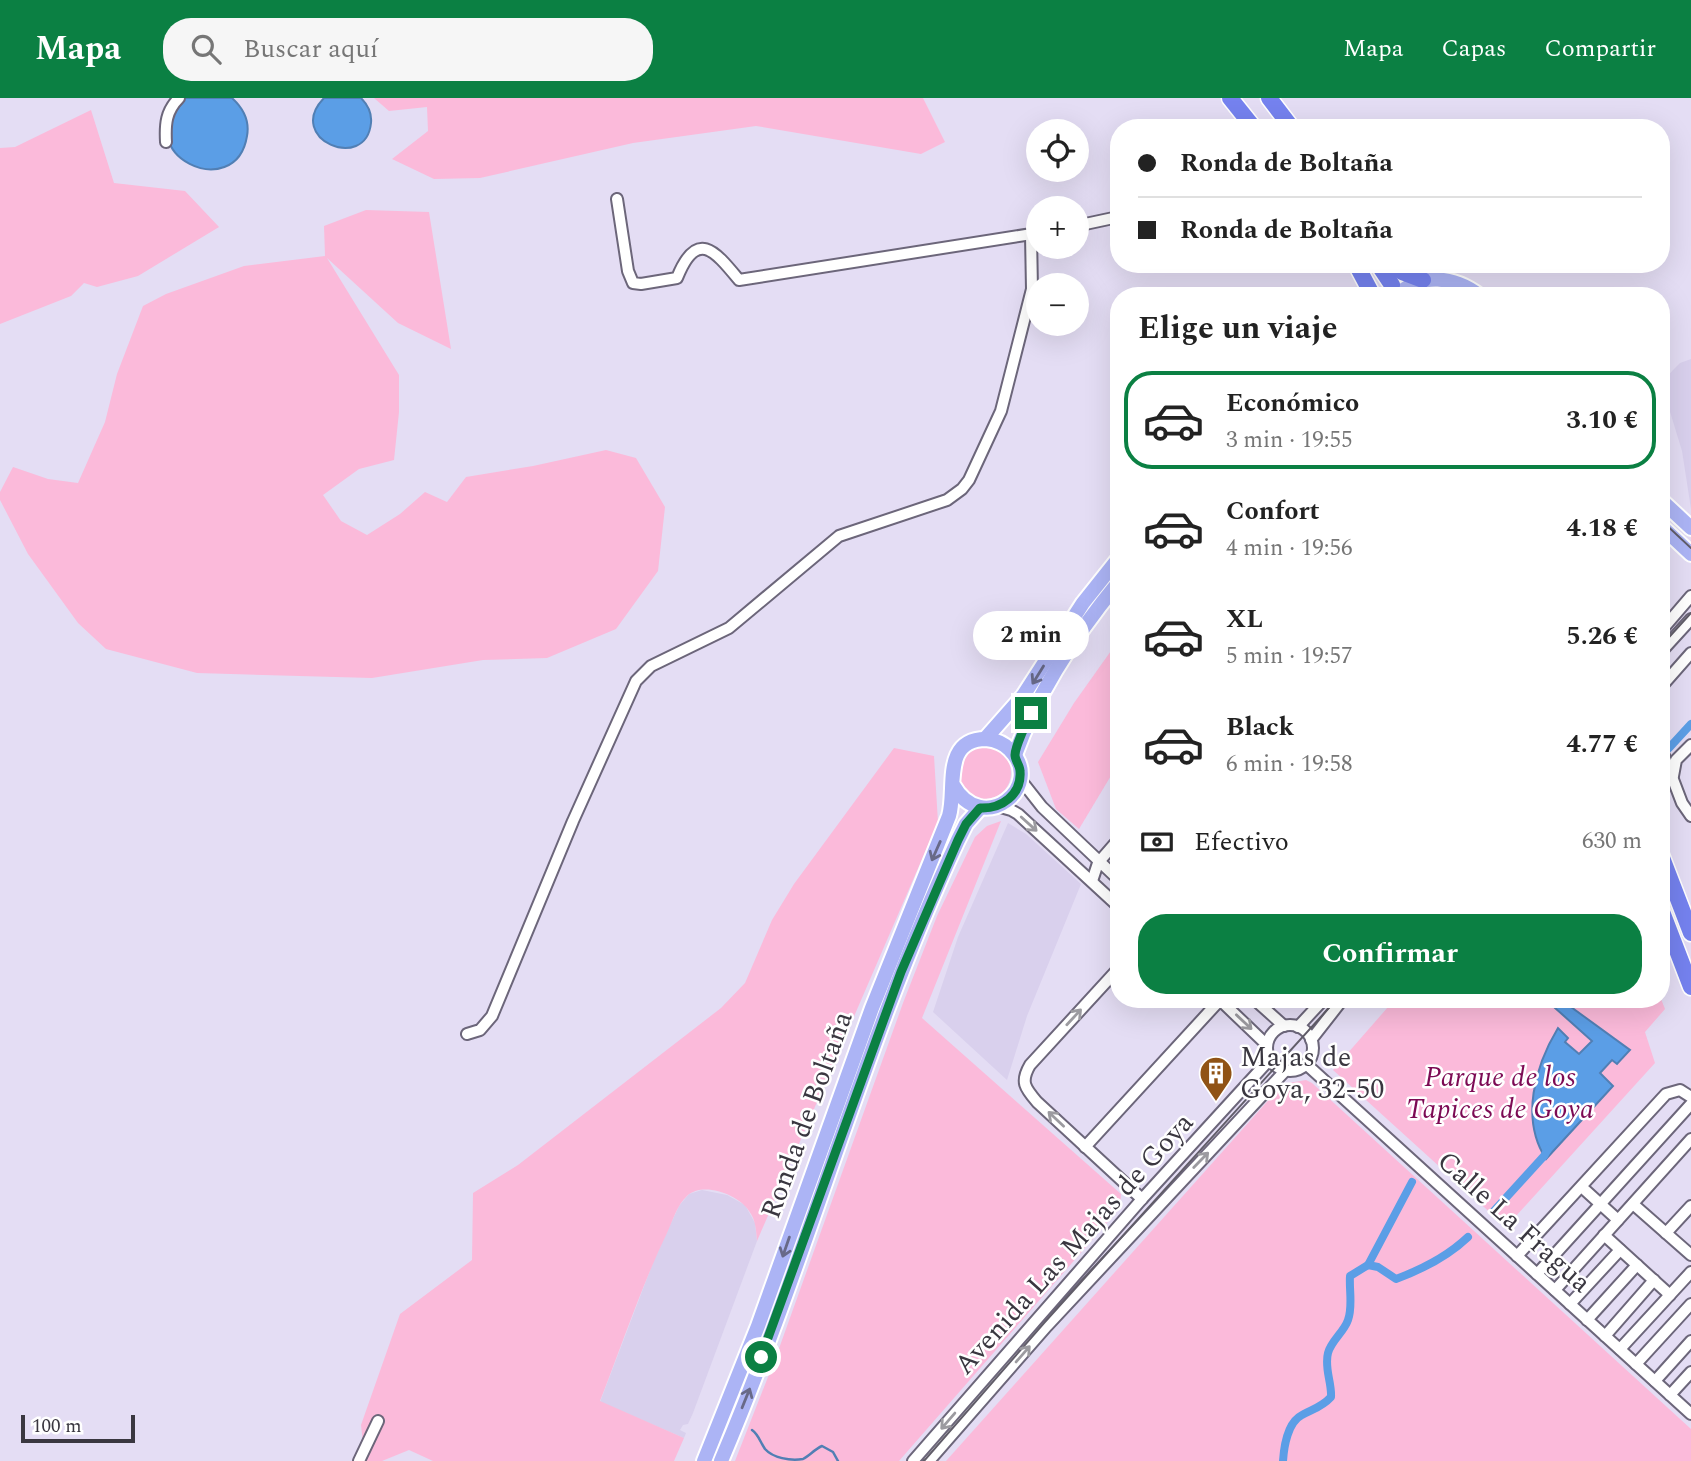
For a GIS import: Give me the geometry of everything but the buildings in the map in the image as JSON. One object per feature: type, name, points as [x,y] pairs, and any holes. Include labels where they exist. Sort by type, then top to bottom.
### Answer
[{"type":"highway","points":[[1230,98],[1247,119]]},
{"type":"highway","points":[[1241,98],[1256,119]]},
{"type":"highway","points":[[1257,98],[1273,119]]},
{"type":"highway","points":[[1269,98],[1286,119]]},
{"type":"highway","points":[[1366,273],[1381,287]]},
{"type":"highway","points":[[1370,273],[1382,287]]},
{"type":"highway","points":[[1404,273],[1423,281]]},
{"type":"highway","points":[[1670,878],[1691,933]]},
{"type":"highway","points":[[1670,932],[1691,987]]},
{"type":"main road","points":[[1400,287],[1423,281],[1450,280],[1468,287]]},
{"type":"main road","points":[[1670,508],[1691,528]]},
{"type":"main road","points":[[1670,534],[1691,554]]},
{"type":"main road","name":"Ronda de Boltaña","points":[[704,1461],[758,1326],[877,995],[916,893],[940,842],[951,810],[952,767],[961,751],[976,741],[985,739],[1023,696],[1083,603],[1110,569]]},
{"type":"main road","points":[[1015,755],[1038,702],[1082,632],[1110,594]]},
{"type":"main road","points":[[953,785],[964,800],[980,808],[997,806],[1013,796],[1020,779],[1015,755],[997,741],[985,739]]},
{"type":"main road","name":"Ronda de Boltaña","points":[[720,1461],[757,1370],[901,972],[958,840],[966,824],[980,808]]},
{"type":"street","points":[[166,142],[165,121],[172,105],[179,98]]},
{"type":"street","points":[[617,199],[628,271],[633,283],[641,284],[677,278],[684,260],[694,251],[706,248],[715,252],[739,280],[1026,235]]},
{"type":"street","points":[[1089,223],[1110,219]]},
{"type":"street","points":[[467,1034],[480,1030],[492,1016],[573,821],[636,681],[651,666],[729,628],[839,536],[947,500],[969,480],[1001,411],[1032,289],[1034,259]]},
{"type":"street","points":[[1670,620],[1691,596]]},
{"type":"street","points":[[1670,642],[1691,619]]},
{"type":"street","points":[[1670,677],[1691,653]]},
{"type":"street","points":[[1673,778],[1673,766],[1691,745]]},
{"type":"street","points":[[1670,770],[1682,803],[1691,816]]},
{"type":"street","points":[[1020,779],[1042,807],[1110,871]]},
{"type":"street","points":[[997,806],[1018,814],[1110,898]]},
{"type":"street","points":[[1092,881],[1099,861],[1110,849]]},
{"type":"street","points":[[1110,979],[1030,1065],[1023,1080],[1024,1088],[1142,1199]]},
{"type":"street","points":[[1085,1147],[1212,1008]]},
{"type":"street","points":[[1228,1008],[1267,1045],[1270,1059],[1277,1067],[1285,1071],[1296,1070],[1306,1064],[1312,1051],[1308,1034],[1298,1027],[1283,1026],[1273,1033],[1267,1045]]},
{"type":"street","points":[[1264,1008],[1283,1026]]},
{"type":"street","points":[[1298,1027],[1316,1008]]},
{"type":"street","points":[[1311,1040],[1336,1008]]},
{"type":"street","name":"Avenida Las Majas de Goya","points":[[913,1461],[1142,1199],[1270,1059]]},
{"type":"street","name":"Calle La Fragua","points":[[1306,1064],[1690,1411]]},
{"type":"street","name":"Avenida Las Majas de Goya","points":[[929,1461],[1047,1326],[1285,1071]]},
{"type":"street","points":[[1517,1256],[1665,1094],[1680,1090],[1691,1097]]},
{"type":"street","points":[[1537,1274],[1691,1104]]},
{"type":"street","points":[[1555,1290],[1691,1139]]},
{"type":"street","points":[[1585,1190],[1618,1220]]},
{"type":"street","points":[[1633,1204],[1687,1251],[1691,1238]]},
{"type":"street","points":[[1666,1233],[1691,1206]]},
{"type":"street","points":[[1604,1235],[1670,1295]]},
{"type":"street","points":[[1570,1304],[1620,1250]]},
{"type":"street","points":[[1587,1320],[1637,1265]]},
{"type":"street","points":[[1620,1349],[1691,1272]]},
{"type":"street","points":[[1605,1336],[1654,1280]]},
{"type":"street","points":[[1636,1364],[1691,1304]]},
{"type":"street","points":[[1655,1381],[1691,1341]]},
{"type":"street","points":[[1670,1395],[1691,1373]]},
{"type":"street","points":[[359,1461],[378,1421]]},
{"type":"shaded area","points":[[1691,359],[1691,509],[1682,451],[1670,412],[1670,374],[1680,363]]},
{"type":"shaded area","points":[[1008,823],[1026,834],[1081,884],[1027,1016],[1007,1080],[933,1012],[958,937]]},
{"type":"shaded area","points":[[702,1190],[727,1195],[745,1205],[755,1223],[757,1241],[693,1413],[688,1424],[683,1425],[680,1430],[686,1433],[684,1438],[600,1402],[654,1260],[679,1206],[689,1194]]},
{"type":"green space","points":[[374,98],[923,98],[945,142],[921,154],[756,126],[633,143],[480,178],[434,179],[392,159],[428,131],[427,107],[389,111]]},
{"type":"green space","points":[[91,110],[114,183],[185,191],[219,227],[138,276],[97,287],[84,283],[71,296],[0,324],[0,148],[15,147]]},
{"type":"green space","points":[[366,210],[429,212],[451,349],[398,323],[327,258],[399,375],[399,412],[394,460],[359,469],[323,495],[341,521],[367,535],[400,514],[425,492],[447,502],[466,477],[606,450],[636,458],[665,507],[658,571],[616,629],[547,658],[483,660],[372,678],[197,673],[106,649],[78,623],[28,554],[0,500],[0,492],[13,467],[48,479],[78,483],[105,422],[117,374],[143,306],[166,294],[244,266],[325,256],[324,226]]},
{"type":"green space","points":[[1110,652],[1110,777],[1079,829],[1056,809],[1038,762],[1074,703]]},
{"type":"green space","points":[[985,747],[995,749],[1003,755],[1009,763],[1009,783],[1003,791],[995,797],[985,799],[975,797],[967,791],[961,783],[959,773],[961,763],[967,755],[975,749]]},
{"type":"green space","points":[[894,748],[934,756],[938,822],[757,1241],[753,1218],[737,1200],[711,1190],[694,1192],[687,1196],[680,1204],[649,1274],[600,1401],[684,1438],[674,1461],[433,1461],[409,1450],[382,1461],[365,1461],[361,1425],[400,1314],[472,1260],[473,1193],[518,1165],[721,1008],[745,983],[772,920],[794,884]]},
{"type":"green space","points":[[1001,821],[922,1018],[1121,1194],[1120,1208],[899,1461],[735,1461],[777,1354],[937,916],[975,837],[987,826]]},
{"type":"green space","name":"Parque de los Tapices de Goya","points":[[1387,1008],[1665,1009],[1645,1032],[1655,1063],[1506,1227],[1333,1070]]},
{"type":"green space","points":[[1306,1080],[1691,1429],[1691,1461],[946,1461],[1283,1084]]},
{"type":"water","points":[[184,98],[232,98],[236,102],[245,115],[247,125],[247,136],[239,156],[224,167],[207,169],[190,164],[176,153],[168,137],[170,119]]},
{"type":"water","points":[[324,98],[361,98],[368,106],[371,116],[366,138],[356,146],[343,148],[331,145],[320,137],[314,126],[314,113]]},
{"type":"water","points":[[1555,1008],[1572,1008],[1630,1050],[1617,1064],[1612,1060],[1600,1073],[1613,1086],[1546,1159],[1538,1143],[1532,1110],[1537,1076],[1543,1059],[1558,1028],[1568,1038],[1565,1042],[1579,1054],[1592,1041]]},
{"type":"waterway","points":[[1670,747],[1691,724]]},
{"type":"waterway","points":[[1493,1212],[1548,1149]]},
{"type":"waterway","points":[[1368,1265],[1412,1182]]},
{"type":"waterway","points":[[1283,1461],[1293,1423],[1331,1397],[1327,1359],[1349,1315],[1350,1276],[1368,1265],[1378,1267],[1396,1279],[1434,1262],[1468,1237]]},
{"type":"waterway","points":[[752,1430],[765,1449],[777,1457],[803,1459],[822,1446],[833,1452],[838,1461]]},
{"type":"tram line","points":[[1670,528],[1691,548]]},
{"type":"tram line","points":[[1670,636],[1691,613]]},
{"type":"tram line","points":[[924,1461],[1044,1323],[1329,1008]]},
{"type":"place","name":"Majas de Goya, 32-50","points":[[1216,1103]]},
{"type":"route","points":[[761,1357],[901,972],[933,894],[966,824],[980,808],[997,806],[1013,796],[1020,779],[1019,763],[1015,755],[1031,713]]}]
